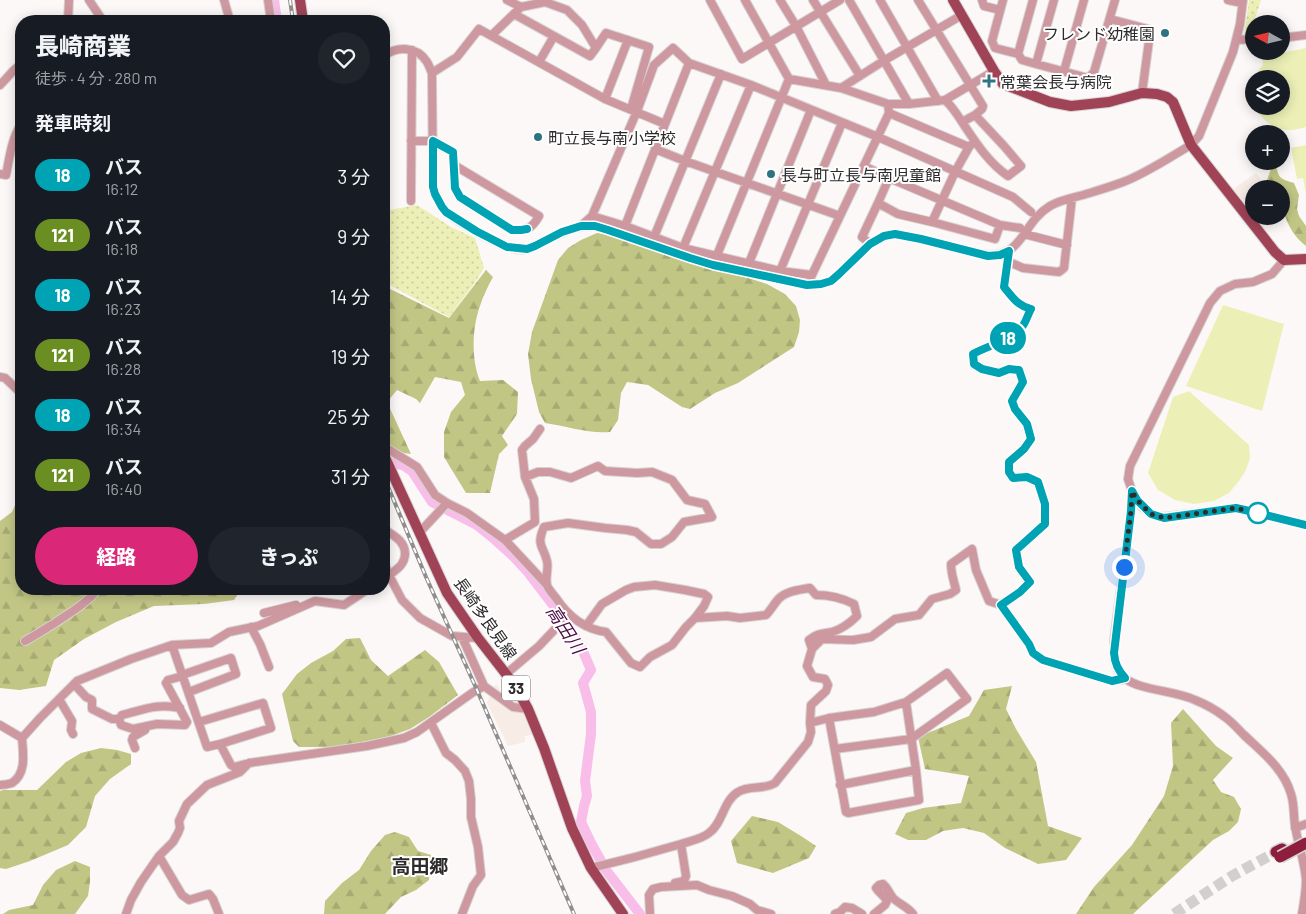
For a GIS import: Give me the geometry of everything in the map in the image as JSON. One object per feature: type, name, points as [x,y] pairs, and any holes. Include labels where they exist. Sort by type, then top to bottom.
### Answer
[{"type":"highway","points":[[1306,838],[1279,852],[1306,843]]},
{"type":"main road","points":[[300,0],[302,15]]},
{"type":"main road","points":[[953,0],[1002,84],[1050,102],[1071,106],[1109,102],[1142,92],[1167,97],[1173,102],[1191,145],[1275,252],[1284,260],[1306,259]]},
{"type":"main road","name":"長崎多良見線","points":[[390,469],[447,593],[506,674],[528,710],[544,748],[572,828],[623,914]]},
{"type":"street","points":[[68,15],[69,0]]},
{"type":"street","points":[[89,0],[99,15]]},
{"type":"street","points":[[224,0],[228,15]]},
{"type":"street","points":[[268,0],[270,15]]},
{"type":"street","points":[[507,0],[521,7]]},
{"type":"street","points":[[710,0],[742,59],[840,0]]},
{"type":"street","points":[[745,0],[789,79]]},
{"type":"street","points":[[780,0],[796,26],[826,85]]},
{"type":"street","points":[[814,0],[860,76]]},
{"type":"street","points":[[848,0],[909,104]]},
{"type":"street","points":[[880,0],[907,48],[941,100],[951,105],[962,122],[972,144],[997,169],[1008,176],[1021,166],[975,115]]},
{"type":"street","points":[[918,0],[983,106],[982,110],[962,122]]},
{"type":"street","points":[[982,0],[984,6],[1000,10]]},
{"type":"street","points":[[1003,0],[992,41],[995,48],[1018,54],[1022,60],[1088,78],[1094,72],[1115,0]]},
{"type":"street","points":[[1018,54],[1033,0]]},
{"type":"street","points":[[1036,64],[1054,0]]},
{"type":"street","points":[[1064,71],[1084,0]]},
{"type":"street","points":[[390,52],[400,48],[417,52],[426,61],[432,73],[433,187],[446,212],[476,231],[507,247],[527,249],[562,232],[581,226],[595,226],[713,265],[807,285],[831,281],[870,244],[884,236],[895,234],[988,256],[1000,255],[1015,246],[1022,231],[1050,205],[1103,190],[1126,181],[1191,145],[1199,136],[1206,121],[1237,40],[1243,2],[1228,0]]},
{"type":"street","points":[[492,35],[521,7],[545,2],[566,10],[582,25],[596,48]]},
{"type":"street","points":[[514,14],[590,56],[606,33],[649,47],[634,110]]},
{"type":"street","points":[[841,88],[884,60],[962,15]]},
{"type":"street","points":[[1110,19],[1148,29],[1150,33],[1142,92]]},
{"type":"street","points":[[432,73],[457,58],[479,29],[605,99],[665,124]]},
{"type":"street","points":[[1290,37],[1306,35]]},
{"type":"street","points":[[539,62],[554,36]]},
{"type":"street","points":[[605,99],[628,40]]},
{"type":"street","points":[[1237,40],[1245,40]]},
{"type":"street","points":[[581,226],[592,216],[634,110],[654,66],[673,48],[689,63],[751,85],[878,137],[1013,198],[1031,212]]},
{"type":"street","points":[[411,201],[412,50]]},
{"type":"street","points":[[625,226],[689,63]]},
{"type":"street","points":[[0,85],[14,70]]},
{"type":"street","points":[[789,79],[841,88],[888,104],[909,104],[941,100],[994,71]]},
{"type":"street","points":[[654,236],[721,74]]},
{"type":"street","points":[[713,265],[789,79]]},
{"type":"street","points":[[683,248],[751,85]]},
{"type":"street","points":[[807,285],[889,113],[888,104]]},
{"type":"street","points":[[749,263],[811,110]]},
{"type":"street","points":[[889,113],[972,144]]},
{"type":"street","points":[[780,271],[842,123]]},
{"type":"street","points":[[0,174],[6,175],[15,139]]},
{"type":"street","points":[[411,141],[433,141],[453,152],[455,188],[460,197],[512,230],[527,229],[534,224],[539,216],[454,165]]},
{"type":"street","points":[[932,222],[955,172],[972,144]]},
{"type":"street","points":[[655,149],[840,216]]},
{"type":"street","points":[[864,166],[1000,225],[1067,244]]},
{"type":"street","points":[[870,244],[862,237],[889,178]]},
{"type":"street","points":[[1007,261],[1022,268],[1059,272],[1064,268],[1072,198]]},
{"type":"street","points":[[878,203],[898,214],[995,239],[1000,225]]},
{"type":"street","points":[[592,216],[654,236],[683,248],[780,271],[812,275]]},
{"type":"street","points":[[1001,605],[1020,592],[1030,582],[1019,567],[1016,550],[1045,524],[1045,504],[1038,482],[1027,477],[1013,478],[1009,472],[1009,462],[1024,449],[1031,439],[1027,424],[1015,409],[1012,401],[1023,382],[1019,370],[1009,369],[999,373],[982,369],[974,364],[973,354],[1011,336],[1023,327],[1031,309],[1017,303],[1004,287],[1009,251]]},
{"type":"street","points":[[1284,260],[1272,274],[1253,282],[1235,284],[1220,291],[1210,303],[1130,466],[1128,479],[1137,500],[1151,514],[1164,518],[1236,508],[1306,525]]},
{"type":"street","points":[[0,377],[5,378],[15,387]]},
{"type":"street","points":[[505,540],[535,522],[534,500],[525,477],[522,450],[540,429]]},
{"type":"street","points":[[390,450],[417,467],[436,495],[467,513],[505,540],[547,585],[570,618],[586,626],[597,631],[606,632],[631,663],[640,667],[650,657],[672,645],[686,626],[695,618],[708,597],[704,594],[685,590],[642,586],[626,590],[602,604],[586,626]]},
{"type":"street","points":[[525,477],[538,472],[550,472],[570,478],[598,466],[605,471],[652,472],[672,480],[687,500],[705,504],[712,517],[684,522],[672,537],[661,544],[651,544],[636,532],[627,530],[568,523],[544,527],[540,545],[548,562],[547,585]]},
{"type":"street","points":[[1132,491],[1114,653],[1118,671],[1132,683],[1182,694],[1225,717],[1266,755],[1276,767],[1291,793],[1295,828],[1305,869],[1306,890],[1302,914]]},
{"type":"street","points":[[419,533],[447,503]]},
{"type":"street","points":[[390,534],[401,542],[406,553],[404,562],[390,574]]},
{"type":"street","points":[[594,867],[693,841],[709,834],[716,827],[727,804],[736,793],[741,790],[769,786],[775,783],[808,742],[811,732],[811,705],[826,691],[828,685],[825,678],[813,677],[807,666],[812,649],[822,639],[853,640],[872,637],[895,619],[919,615],[932,599],[950,594],[956,590],[950,573],[951,564],[972,549],[976,570],[989,601],[1001,605],[1029,644],[1033,653],[1043,660],[1112,681],[1125,678]]},
{"type":"street","points":[[390,583],[402,600],[420,618],[452,636],[478,638]]},
{"type":"street","points":[[695,618],[727,616],[740,618],[766,615],[776,601],[785,594],[810,588],[816,595],[843,598],[854,604],[858,616],[850,624],[835,631],[816,634],[809,640],[812,649]]},
{"type":"street","points":[[25,641],[80,607],[93,595]]},
{"type":"street","points":[[0,786],[11,783],[23,766],[22,738],[77,681],[172,645],[211,642],[229,632],[258,626],[315,601],[344,605],[359,595]]},
{"type":"street","points":[[264,613],[298,605],[300,608]]},
{"type":"street","points":[[506,674],[539,646],[558,626],[570,618]]},
{"type":"street","points":[[251,628],[269,667]]},
{"type":"street","points":[[462,637],[484,686],[514,707],[528,710]]},
{"type":"street","points":[[172,645],[207,747],[271,728],[263,703],[199,722]]},
{"type":"street","points":[[119,719],[121,725],[133,729],[160,724],[185,725],[187,722],[166,683],[168,680],[231,658],[236,674],[188,692]]},
{"type":"street","points":[[810,723],[829,718],[874,712],[906,702],[946,673],[967,699],[912,738],[835,749]]},
{"type":"street","points":[[74,684],[86,697],[92,700],[92,709],[112,719],[119,719],[122,715],[155,706],[162,705],[180,708]]},
{"type":"street","points":[[220,744],[231,765],[234,767],[248,763],[367,746],[404,738],[431,723],[484,686]]},
{"type":"street","points":[[59,699],[72,721],[71,730],[73,734]]},
{"type":"street","points":[[829,718],[846,812],[919,800],[906,702]]},
{"type":"street","points":[[431,723],[446,753],[465,771],[469,781],[471,817],[478,847],[481,875],[473,886],[462,914]]},
{"type":"street","points":[[135,748],[132,740],[133,737],[142,731],[160,724]]},
{"type":"street","points":[[0,725],[22,738]]},
{"type":"street","points":[[126,914],[141,882],[178,833],[180,828],[179,821],[187,804],[207,785],[240,772],[248,763]]},
{"type":"street","points":[[840,784],[916,770]]},
{"type":"street","points":[[1295,828],[1306,824]]},
{"type":"street","points":[[650,914],[649,894],[653,889],[684,881],[686,876],[681,844]]},
{"type":"street","points":[[159,856],[182,895],[189,900],[209,894],[219,914]]},
{"type":"street","points":[[874,914],[887,901],[876,888],[882,884],[886,886],[891,896],[913,914]]},
{"type":"street","points":[[661,887],[697,885],[732,896],[750,904],[757,910],[771,914]]},
{"type":"street","points":[[835,914],[845,907],[852,908],[862,914]]},
{"type":"shaded area","points":[[1256,173],[1262,180],[1246,180]]},
{"type":"shaded area","points":[[1245,181],[1245,203],[1233,189]]},
{"type":"shaded area","points":[[497,684],[502,694],[508,689],[518,702],[533,734],[525,736],[525,742],[508,746],[487,703],[493,687]]},
{"type":"green space","points":[[1249,0],[1261,0],[1256,15],[1247,15]]},
{"type":"green space","points":[[1306,48],[1306,127],[1290,130],[1290,125],[1272,125],[1260,115],[1290,115],[1290,70],[1259,70],[1263,65],[1262,60],[1290,60],[1290,51]]},
{"type":"green space","points":[[1306,145],[1306,194],[1303,178],[1297,179],[1291,148]]},
{"type":"green space","points":[[1271,170],[1277,170],[1281,178],[1286,180],[1267,180]]},
{"type":"green space","points":[[1290,182],[1294,183],[1299,195],[1297,209],[1299,216],[1306,226],[1306,246],[1290,228]]},
{"type":"green space","points":[[417,205],[451,227],[475,238],[484,268],[449,317],[390,285],[390,210]]},
{"type":"green space","points":[[597,233],[620,235],[695,255],[723,272],[767,284],[785,294],[796,306],[800,320],[799,332],[794,347],[738,383],[715,393],[690,409],[682,407],[648,385],[627,382],[621,393],[618,420],[610,432],[586,431],[545,423],[539,412],[531,379],[528,354],[532,332],[558,260],[568,248]]},
{"type":"green space","points":[[486,270],[493,277],[487,287],[475,324],[474,353],[477,372],[480,381],[503,380],[518,392],[517,414],[502,436],[508,445],[499,454],[490,493],[466,493],[444,457],[444,432],[451,412],[465,395],[461,382],[435,377],[420,403],[416,399],[397,390],[390,398],[390,289],[449,318]]},
{"type":"green space","points":[[1223,305],[1284,324],[1262,411],[1186,386]]},
{"type":"green space","points":[[1189,391],[1249,445],[1250,458],[1246,470],[1229,493],[1214,501],[1194,504],[1175,500],[1158,490],[1148,473],[1173,397]]},
{"type":"green space","points":[[390,408],[411,454],[404,453],[390,446]]},
{"type":"green space","points":[[15,505],[15,595],[237,595],[234,600],[204,604],[154,606],[116,622],[84,639],[54,660],[46,686],[19,690],[0,688],[0,521],[12,512]]},
{"type":"green space","points":[[360,638],[371,660],[388,676],[425,650],[439,662],[458,695],[410,729],[391,736],[338,747],[299,747],[293,741],[282,694],[297,674],[311,663],[333,651],[346,639]]},
{"type":"green space","points":[[1012,686],[1006,709],[1036,762],[1048,826],[1082,838],[1066,860],[1038,864],[1005,848],[984,833],[963,828],[943,831],[926,840],[908,840],[895,834],[906,813],[923,808],[961,803],[969,776],[925,769],[918,737],[969,716],[984,690]]},
{"type":"green space","points":[[1183,709],[1216,746],[1233,758],[1213,780],[1221,792],[1234,797],[1241,809],[1238,822],[1229,831],[1213,840],[1133,914],[1076,914],[1094,887],[1132,845],[1164,796],[1173,766],[1171,723]]},
{"type":"green space","points":[[101,748],[131,754],[131,764],[110,779],[95,796],[86,827],[68,845],[30,861],[6,869],[0,868],[0,791],[37,790],[66,762],[81,753]]},
{"type":"green space","points":[[752,816],[778,822],[816,846],[809,858],[773,873],[737,863],[731,841]]},
{"type":"green space","points":[[395,832],[409,837],[418,851],[431,855],[429,880],[416,890],[401,897],[385,914],[324,914],[325,901],[342,883],[359,870],[371,851],[385,835]]},
{"type":"green space","points":[[75,861],[90,867],[90,882],[88,896],[75,914],[3,914],[9,910],[33,905],[43,885],[56,870]]},
{"type":"waterway","name":"高田川","points":[[274,0],[276,15]]},
{"type":"waterway","name":"高田川","points":[[390,463],[403,465],[412,471],[432,502],[477,525],[514,557],[569,626],[582,649],[591,670],[583,683],[591,712],[591,734],[585,781],[587,796],[581,822],[606,870],[640,914]]},
{"type":"tunnel","points":[[1174,914],[1232,876],[1276,852]]},
{"type":"railway","points":[[290,0],[292,15]]},
{"type":"railway","points":[[390,491],[574,914]]},
{"type":"bus line","name":"18","points":[[527,229],[512,230],[460,197],[455,188],[453,152],[433,141],[433,187],[442,207],[446,212],[476,231],[507,247],[527,249],[572,228],[595,226],[713,265],[807,285],[831,281],[870,244],[884,236],[895,234],[988,256],[1000,255],[1009,251],[1004,287],[1017,303],[1031,309],[1023,327],[1011,336],[973,354],[974,364],[982,369],[999,373],[1009,369],[1019,370],[1023,382],[1012,401],[1015,409],[1027,424],[1031,439],[1024,449],[1009,462],[1009,472],[1013,478],[1027,477],[1038,482],[1045,504],[1045,524],[1016,550],[1019,567],[1030,582],[1020,592],[1001,605],[1029,644],[1033,653],[1043,660],[1112,681],[1125,678],[1118,671],[1115,662],[1114,641],[1132,491],[1141,506],[1151,514],[1164,518],[1236,508],[1306,525]]},
{"type":"place","name":"フレンド幼稚園","points":[[1165,33]]},
{"type":"place","name":"常葉会長与病院","points":[[989,81]]},
{"type":"place","name":"町立長与南小学校","points":[[538,137]]},
{"type":"place","name":"長与町立長与南児童館","points":[[771,174]]},
{"type":"district","name":"高田郷","points":[[420,865]]},
{"type":"route","points":[[1124,567],[1132,491],[1141,506],[1151,514],[1164,518],[1236,508],[1264,515],[1258,513]]}]
